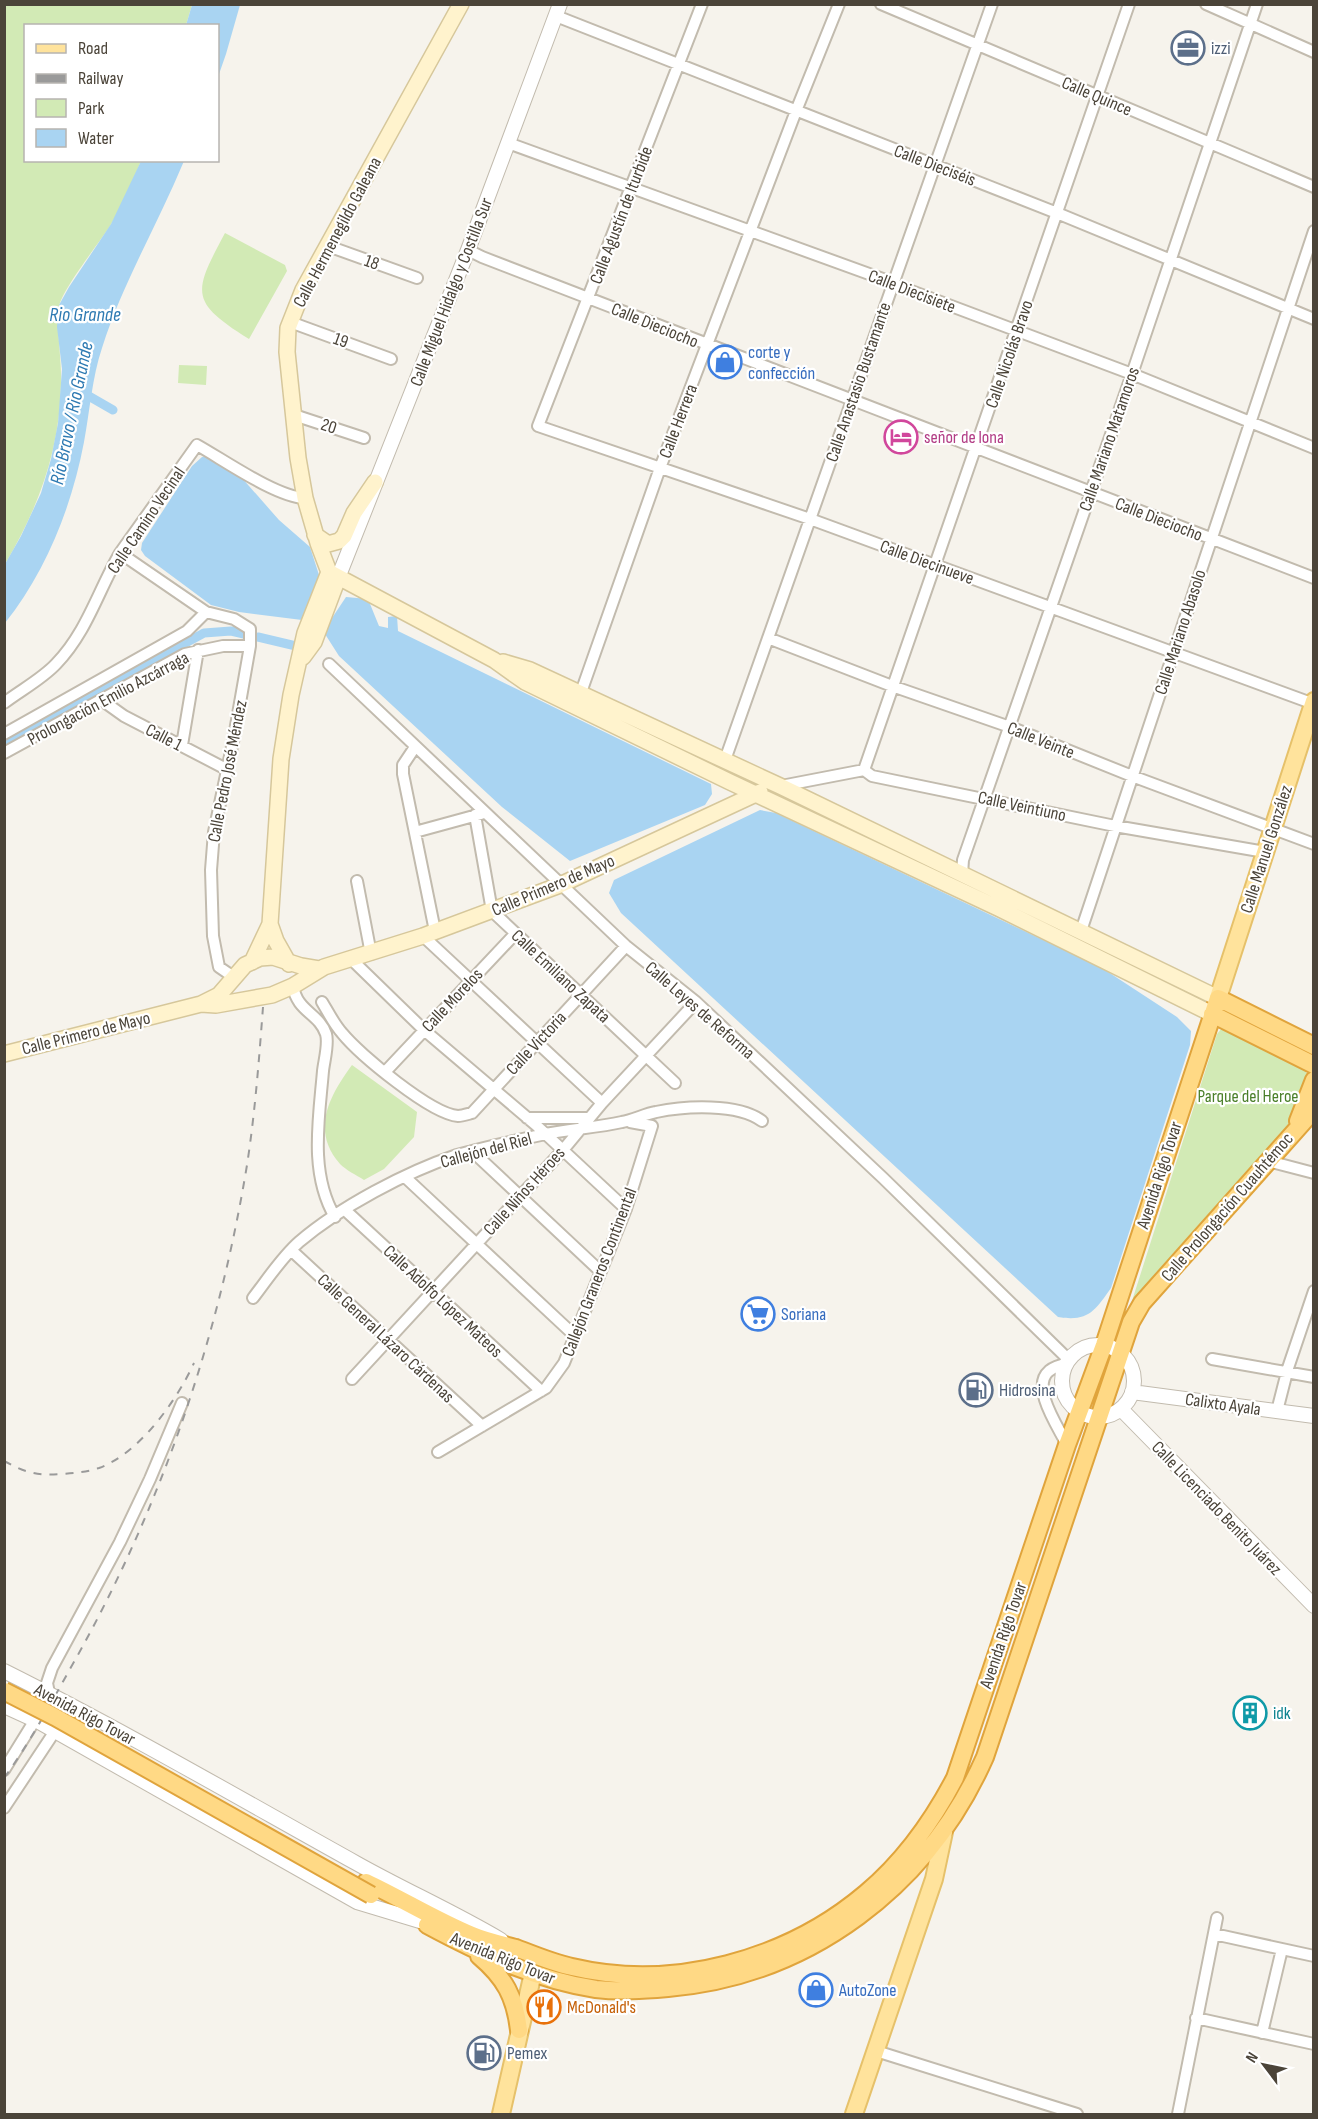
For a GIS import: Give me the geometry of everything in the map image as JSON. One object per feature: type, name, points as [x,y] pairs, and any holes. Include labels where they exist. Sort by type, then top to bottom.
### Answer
[{"type":"highway","name":"Avenida Rigo Tovar","points":[[4,1691],[369,1888],[473,1936],[571,1967],[612,1973],[658,1974],[718,1966],[738,1962],[815,1928],[850,1906],[882,1879],[910,1848],[946,1797],[955,1778],[1079,1412],[1104,1346],[1218,998]]},
{"type":"highway","points":[[1218,998],[1314,1046]]},
{"type":"highway","points":[[1212,1014],[1314,1065]]},
{"type":"highway","points":[[1295,1130],[1314,1080]]},
{"type":"highway","name":"Calle Prolongación Cuauhtémoc","points":[[1142,1303],[1314,1110]]},
{"type":"highway","name":"Avenida Rigo Tovar","points":[[8,1676],[369,1888],[420,1921],[470,1947],[533,1972],[582,1986],[641,1991],[704,1984],[755,1970],[804,1950],[859,1918],[907,1876],[944,1832],[962,1804],[985,1757],[1097,1418],[1131,1322],[1142,1303]]},
{"type":"highway","points":[[1051,1561],[1048,1536],[1073,1464],[1066,1450]]},
{"type":"highway","points":[[1005,1632],[1024,1638]]},
{"type":"highway","points":[[470,1947],[500,1975],[517,2009],[519,2030]]},
{"type":"highway","points":[[533,1972],[551,1967],[571,1967]]},
{"type":"main road","name":"Calle Hermenegildo Galeana","points":[[334,575],[315,535],[298,458],[287,352],[290,322],[303,290],[461,4]]},
{"type":"main road","points":[[315,535],[328,544],[339,541],[375,482]]},
{"type":"main road","points":[[252,962],[270,924],[281,759],[291,695],[305,633],[334,575],[494,660],[525,682],[578,699],[725,760],[1218,998]]},
{"type":"main road","points":[[578,699],[754,794],[998,908],[1212,1014]]},
{"type":"main road","name":"Calle Manuel González","points":[[1218,998],[1313,703]]},
{"type":"main road","points":[[730,782],[734,791],[733,804]]},
{"type":"main road","name":"Calle Primero de Mayo","points":[[201,1004],[216,1005],[272,995],[293,986],[319,969],[429,934],[560,885],[754,794],[780,786]]},
{"type":"main road","points":[[270,924],[276,941],[288,961],[293,986]]},
{"type":"main road","points":[[252,962],[260,958],[273,957],[319,969]]},
{"type":"main road","name":"Calle Primero de Mayo","points":[[4,1053],[201,1004],[219,995],[245,965],[252,962]]},
{"type":"main road","points":[[235,978],[238,987],[249,998]]},
{"type":"main road","points":[[854,2115],[934,1879],[944,1832]]},
{"type":"main road","points":[[501,2115],[533,1972]]},
{"type":"street","name":"Calle Agustín de Iturbide","points":[[538,426],[702,4]]},
{"type":"street","name":"Calle Herrera","points":[[578,699],[660,468],[839,4]]},
{"type":"street","name":"Calle Quince","points":[[881,4],[1314,187]]},
{"type":"street","name":"Calle Anastasio Bustamante","points":[[725,760],[992,4]]},
{"type":"street","name":"Calle Nicolás Bravo","points":[[864,770],[1129,4]]},
{"type":"street","points":[[1206,4],[1314,52]]},
{"type":"street","name":"Calle Mariano Matamoros","points":[[963,874],[963,860],[1132,374],[1257,4]]},
{"type":"street","name":"Calle Dieciséis","points":[[558,10],[678,65],[1057,213],[1314,319]]},
{"type":"street","name":"Calle Miguel Hidalgo y Costilla Sur","points":[[334,575],[375,482],[468,250],[558,10]]},
{"type":"street","name":"Calle Diecisiete","points":[[508,143],[894,283],[1017,332],[1132,374],[1314,448]]},
{"type":"street","name":"Calle Mariano Abasolo","points":[[1081,932],[1172,652],[1314,231]]},
{"type":"street","name":"18","points":[[327,246],[417,278]]},
{"type":"street","name":"Calle Dieciocho","points":[[468,250],[708,346],[1314,578]]},
{"type":"street","name":"19","points":[[290,322],[391,359]]},
{"type":"street","name":"20","points":[[294,415],[364,438]]},
{"type":"street","name":"Calle Diecinueve","points":[[538,426],[810,519],[1313,703]]},
{"type":"street","name":"Calle Camino Vecinal","points":[[4,703],[55,666],[72,645],[84,628],[120,553],[197,445],[279,491],[294,498],[305,498]]},
{"type":"street","points":[[4,734],[187,631],[206,612],[120,553]]},
{"type":"street","name":"Calle Pedro José Méndez","points":[[206,612],[234,620],[250,629],[250,646],[228,770],[214,832],[211,870],[213,936],[219,967],[235,978]]},
{"type":"street","name":"Calle Veinte","points":[[768,638],[892,686],[1010,727],[1132,776],[1314,844]]},
{"type":"street","name":"Prolongación Emilio Azcárraga","points":[[4,753],[103,701],[185,654],[223,646],[250,646]]},
{"type":"street","points":[[182,745],[198,650]]},
{"type":"street","name":"Calle Leyes de Reforma","points":[[329,663],[480,814],[626,946],[696,1002],[883,1178],[1068,1362]]},
{"type":"street","name":"Calle 1","points":[[103,701],[124,716],[228,770]]},
{"type":"street","points":[[414,747],[403,765],[403,774],[415,832],[429,934],[470,980],[602,1103]]},
{"type":"street","points":[[780,786],[864,770]]},
{"type":"street","name":"Calle Veintiuno","points":[[864,770],[872,776],[1116,826],[1265,852]]},
{"type":"street","points":[[415,832],[480,814],[492,911]]},
{"type":"street","points":[[357,881],[371,954]]},
{"type":"street","name":"Calle Emiliano Zapata","points":[[492,911],[675,1083]]},
{"type":"street","name":"Calle Morelos","points":[[387,1070],[515,934]]},
{"type":"street","name":"Calle Victoria","points":[[387,1070],[429,1105],[458,1116],[472,1113],[626,946]]},
{"type":"street","points":[[351,959],[424,1030],[528,1118],[626,1209]]},
{"type":"street","points":[[293,986],[297,1002],[315,1018],[326,1035],[317,1142],[324,1197],[335,1217]]},
{"type":"street","points":[[322,1002],[341,1033],[387,1070]]},
{"type":"street","name":"Calle Niños Héroes","points":[[352,1379],[696,1002]]},
{"type":"street","points":[[326,1035],[341,1033]]},
{"type":"street","name":"Callejón del Riel","points":[[253,1298],[291,1250],[335,1217],[405,1177],[435,1163],[472,1151],[544,1134],[627,1121],[657,1112],[705,1107],[753,1114],[762,1120]]},
{"type":"street","points":[[528,1118],[588,1118]]},
{"type":"street","name":"Callejón Graneros Continental","points":[[438,1452],[546,1388],[564,1363],[626,1209],[652,1126],[627,1121]]},
{"type":"street","points":[[472,1151],[600,1271]]},
{"type":"street","points":[[1268,1161],[1314,1173]]},
{"type":"street","points":[[405,1177],[574,1335]]},
{"type":"street","name":"Calle Adolfo López Mateos","points":[[345,1210],[541,1391]]},
{"type":"street","name":"Calle General Lázaro Cárdenas","points":[[291,1250],[482,1426]]},
{"type":"street","points":[[1277,1411],[1314,1291]]},
{"type":"street","points":[[1066,1450],[1044,1397],[1042,1384],[1047,1372],[1068,1362],[1081,1350],[1104,1346],[1120,1353],[1128,1361],[1134,1381],[1132,1392],[1121,1409],[1097,1418],[1079,1412],[1071,1406],[1062,1388],[1068,1362]]},
{"type":"street","points":[[1212,1359],[1314,1377]]},
{"type":"street","name":"Calixto Ayala","points":[[1132,1392],[1314,1416]]},
{"type":"street","points":[[4,1770],[49,1694],[47,1683],[52,1668],[120,1542],[182,1403]]},
{"type":"street","name":"Calle Licenciado Benito Juárez","points":[[1121,1409],[1314,1606]]},
{"type":"street","points":[[4,1706],[16,1706],[26,1696],[27,1686],[8,1676]]},
{"type":"street","name":"Avenida Rigo Tovar","points":[[8,1676],[49,1694],[112,1727],[387,1881],[474,1924],[513,1947]]},
{"type":"street","name":"Avenida Rigo Tovar","points":[[4,1706],[55,1731],[357,1902],[420,1921]]},
{"type":"street","points":[[85,1748],[83,1740],[88,1728],[93,1724],[112,1727]]},
{"type":"street","points":[[4,1809],[55,1731]]},
{"type":"street","points":[[1190,2115],[1178,2113],[1217,1918]]},
{"type":"street","points":[[1214,1934],[1314,1956]]},
{"type":"street","points":[[1262,2033],[1282,1949]]},
{"type":"street","points":[[1196,2018],[1314,2044]]},
{"type":"street","points":[[876,2051],[1077,2115]]},
{"type":"green space","points":[[5,5],[192,5],[186,24],[24,24],[24,162],[141,162],[110,226],[61,300],[58,316],[60,408],[52,455],[28,522],[5,564]]},
{"type":"green space","points":[[225,233],[285,265],[287,271],[249,339],[215,315],[202,294],[207,270]]},
{"type":"green space","points":[[179,365],[207,366],[206,385],[178,383]]},
{"type":"green space","name":"Parque del Heroe","points":[[1222,1028],[1306,1071],[1307,1075],[1288,1126],[1131,1304],[1217,1034]]},
{"type":"green space","points":[[352,1065],[417,1112],[414,1137],[384,1169],[364,1180],[340,1164],[326,1138],[326,1113],[337,1088]]},
{"type":"water","points":[[192,5],[240,5],[219,74],[219,24],[186,24]]},
{"type":"water","name":"Rio Grande","points":[[141,162],[184,162],[110,324],[93,382],[79,466],[65,514],[33,582],[5,623],[5,564],[41,493],[58,423],[62,369],[57,327],[59,305],[111,224]]},
{"type":"water","points":[[207,456],[242,478],[279,520],[310,547],[320,578],[302,620],[239,612],[211,605],[145,556],[141,550],[142,543],[192,466],[202,457]]},
{"type":"water","points":[[346,597],[368,599],[379,626],[388,628],[388,617],[397,616],[398,631],[711,784],[712,794],[705,805],[570,861],[502,807],[339,656],[325,634],[326,627]]},
{"type":"water","points":[[760,810],[776,813],[1102,968],[1177,1017],[1191,1031],[1190,1045],[1111,1288],[1090,1313],[1077,1318],[1058,1317],[621,913],[609,893],[614,880]]},
{"type":"waterway","name":"Río Bravo / Rio Grande","points":[[80,391],[113,410]]},
{"type":"waterway","points":[[4,741],[204,633],[231,631],[244,634]]},
{"type":"waterway","points":[[258,637],[296,646]]},
{"type":"railway","points":[[4,1778],[39,1724],[102,1610],[131,1549],[181,1425],[202,1361],[235,1231],[252,1126],[263,1007]]},
{"type":"railway","points":[[4,1461],[23,1470],[48,1475],[90,1470],[114,1461],[143,1438],[156,1424],[178,1393],[194,1363]]},
{"type":"place","name":"izzi","points":[[1188,48]]},
{"type":"place","name":"corte y confección","points":[[725,362]]},
{"type":"place","name":"señor de lona","points":[[901,437]]},
{"type":"place","name":"Soriana","points":[[758,1314]]},
{"type":"place","name":"Hidrosina","points":[[976,1390]]},
{"type":"place","name":"idk","points":[[1250,1713]]},
{"type":"place","name":"AutoZone","points":[[816,1990]]},
{"type":"place","name":"McDonald's","points":[[544,2007]]},
{"type":"place","name":"Pemex","points":[[484,2053]]}]
